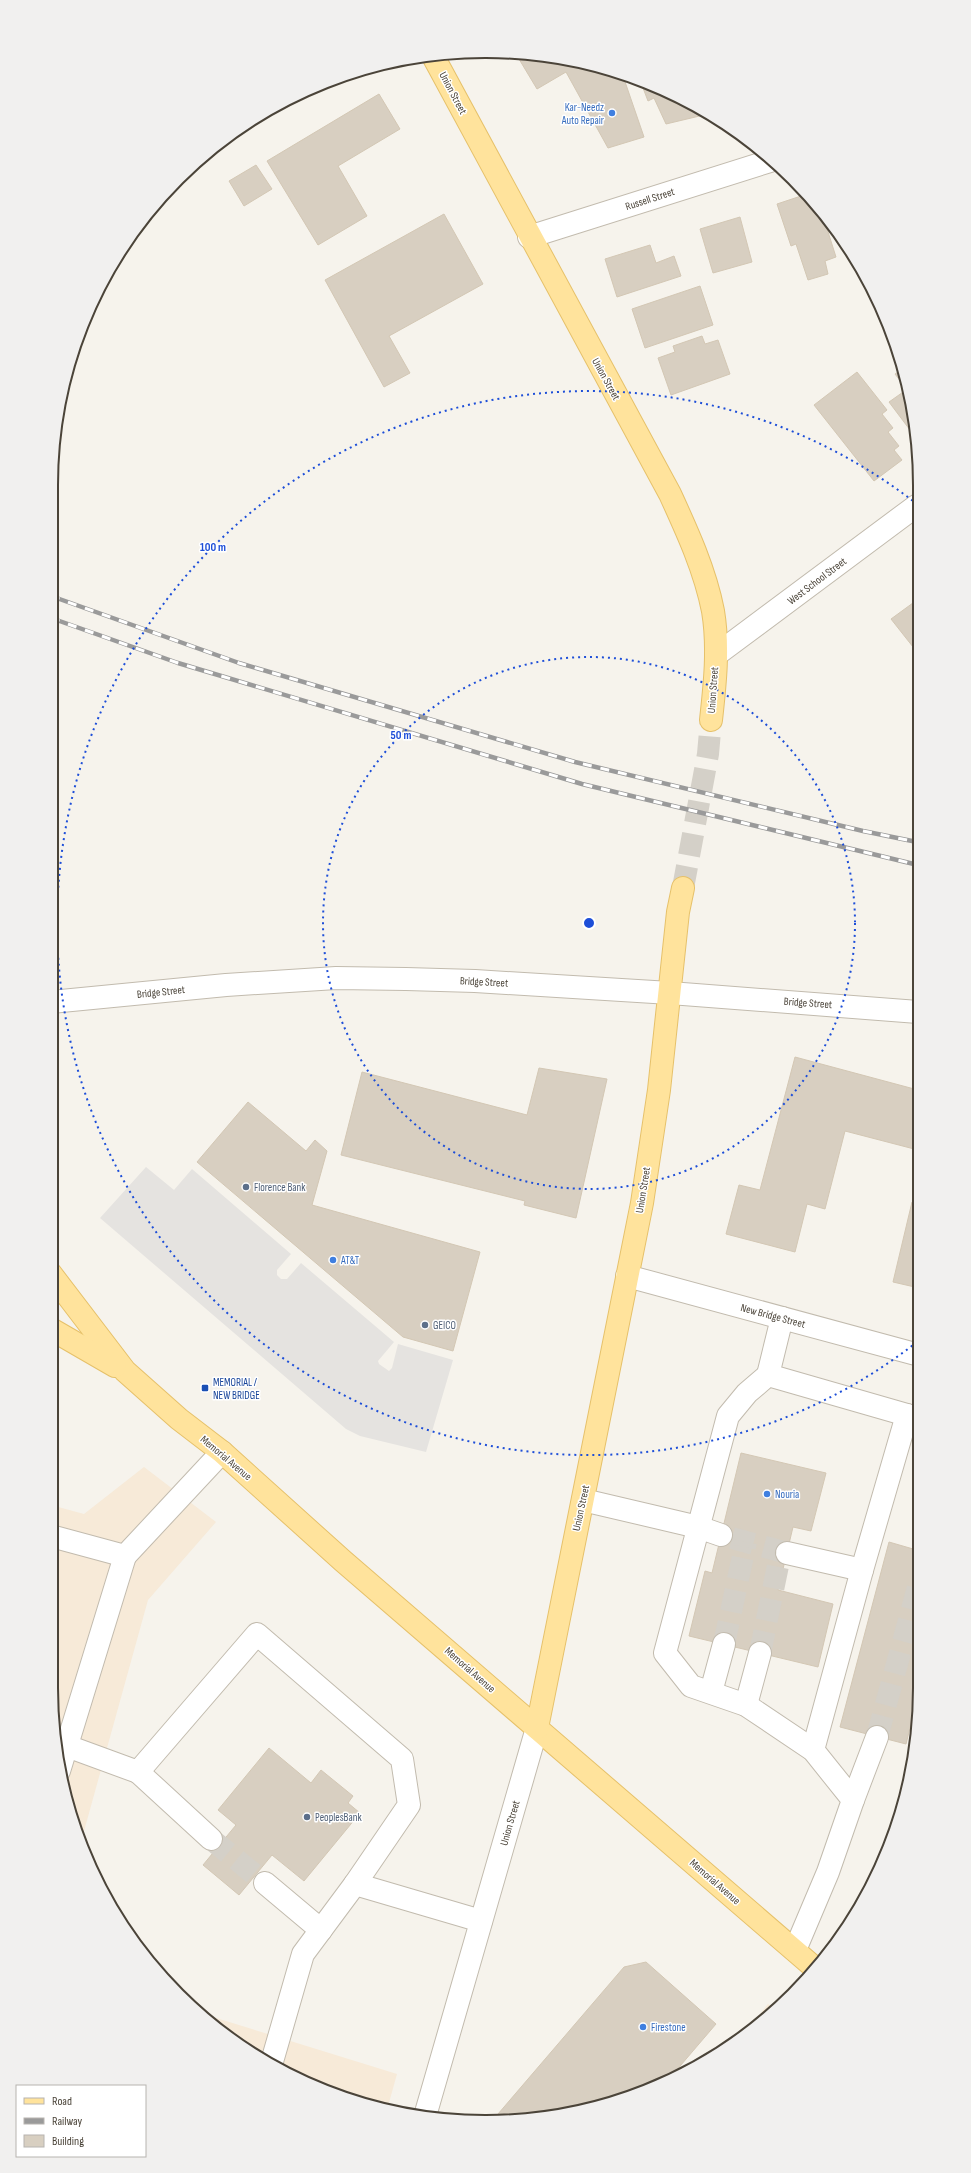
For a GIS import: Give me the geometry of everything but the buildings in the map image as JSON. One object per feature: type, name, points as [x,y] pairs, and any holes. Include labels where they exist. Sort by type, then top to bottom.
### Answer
[{"type":"main road","name":"Union Street","points":[[436,61],[529,237],[670,494],[689,534],[706,585],[712,611],[716,655],[711,720]]},
{"type":"main road","name":"Union Street","points":[[537,1728],[628,1276],[658,1097],[678,912],[683,888]]},
{"type":"main road","name":"Memorial Avenue","points":[[58,1283],[125,1372]]},
{"type":"main road","name":"Memorial Avenue","points":[[58,1333],[125,1372],[179,1419],[222,1452],[343,1561],[811,1964]]},
{"type":"street","name":"Russell Street","points":[[529,237],[765,162]]},
{"type":"street","name":"West School Street","points":[[716,655],[913,508]]},
{"type":"street","name":"Bridge Street","points":[[58,1001],[226,985],[336,978],[475,981],[670,993],[913,1012]]},
{"type":"street","name":"New Bridge Street","points":[[628,1276],[913,1353]]},
{"type":"street","points":[[782,1318],[768,1375],[747,1393],[728,1416],[665,1652],[691,1686],[746,1705],[813,1750],[853,1800]]},
{"type":"street","points":[[768,1375],[913,1416],[862,1570],[813,1750]]},
{"type":"street","points":[[64,1756],[125,1556],[222,1452]]},
{"type":"street","points":[[583,1500],[721,1535]]},
{"type":"street","points":[[58,1538],[125,1556]]},
{"type":"street","points":[[787,1553],[862,1570]]},
{"type":"street","points":[[138,1772],[257,1634],[402,1759],[408,1805],[355,1884],[303,1954],[273,2058]]},
{"type":"street","points":[[711,1692],[724,1644]]},
{"type":"street","points":[[746,1705],[760,1653]]},
{"type":"street","name":"Union Street","points":[[427,2111],[537,1728]]},
{"type":"street","points":[[795,1950],[828,1872],[877,1737]]},
{"type":"street","points":[[67,1746],[138,1772],[211,1839]]},
{"type":"street","points":[[265,1883],[321,1930]]},
{"type":"street","points":[[355,1884],[482,1921]]},
{"type":"shaded area","points":[[146,1167],[174,1190],[192,1169],[291,1254],[277,1270],[277,1275],[281,1279],[287,1279],[301,1263],[394,1342],[378,1361],[379,1364],[389,1371],[392,1368],[398,1344],[453,1360],[426,1452],[360,1436],[346,1429],[100,1218]]},
{"type":"shaded area","points":[[144,1467],[216,1522],[148,1600],[84,1832],[66,1771],[59,1715],[58,1507],[84,1514]]},
{"type":"shaded area","points":[[768,2004],[770,2006],[767,2009],[757,2017]]},
{"type":"shaded area","points":[[214,2017],[397,2074],[389,2104],[348,2092],[296,2071],[272,2058],[225,2027]]},
{"type":"tunnel","points":[[683,888],[708,754],[711,720]]},
{"type":"tunnel","points":[[732,1538],[787,1553]]},
{"type":"tunnel","points":[[724,1644],[746,1542]]},
{"type":"tunnel","points":[[760,1653],[781,1551]]},
{"type":"tunnel","points":[[877,1737],[913,1606]]},
{"type":"tunnel","points":[[211,1839],[265,1883]]},
{"type":"railway","points":[[58,598],[239,663],[575,762],[863,831],[913,841]]},
{"type":"railway","points":[[58,620],[178,663],[582,784],[913,864]]},
{"type":"place","name":"Kar-Needz Auto Repair","points":[[612,113]]},
{"type":"place","name":"Florence Bank","points":[[246,1187]]},
{"type":"place","name":"AT&T","points":[[333,1260]]},
{"type":"place","name":"GEICO","points":[[425,1325]]},
{"type":"place","name":"MEMORIAL / NEW BRIDGE","points":[[205,1388]]},
{"type":"place","name":"Nouria","points":[[767,1494]]},
{"type":"place","name":"PeoplesBank","points":[[307,1817]]},
{"type":"place","name":"Firestone","points":[[643,2027]]}]
